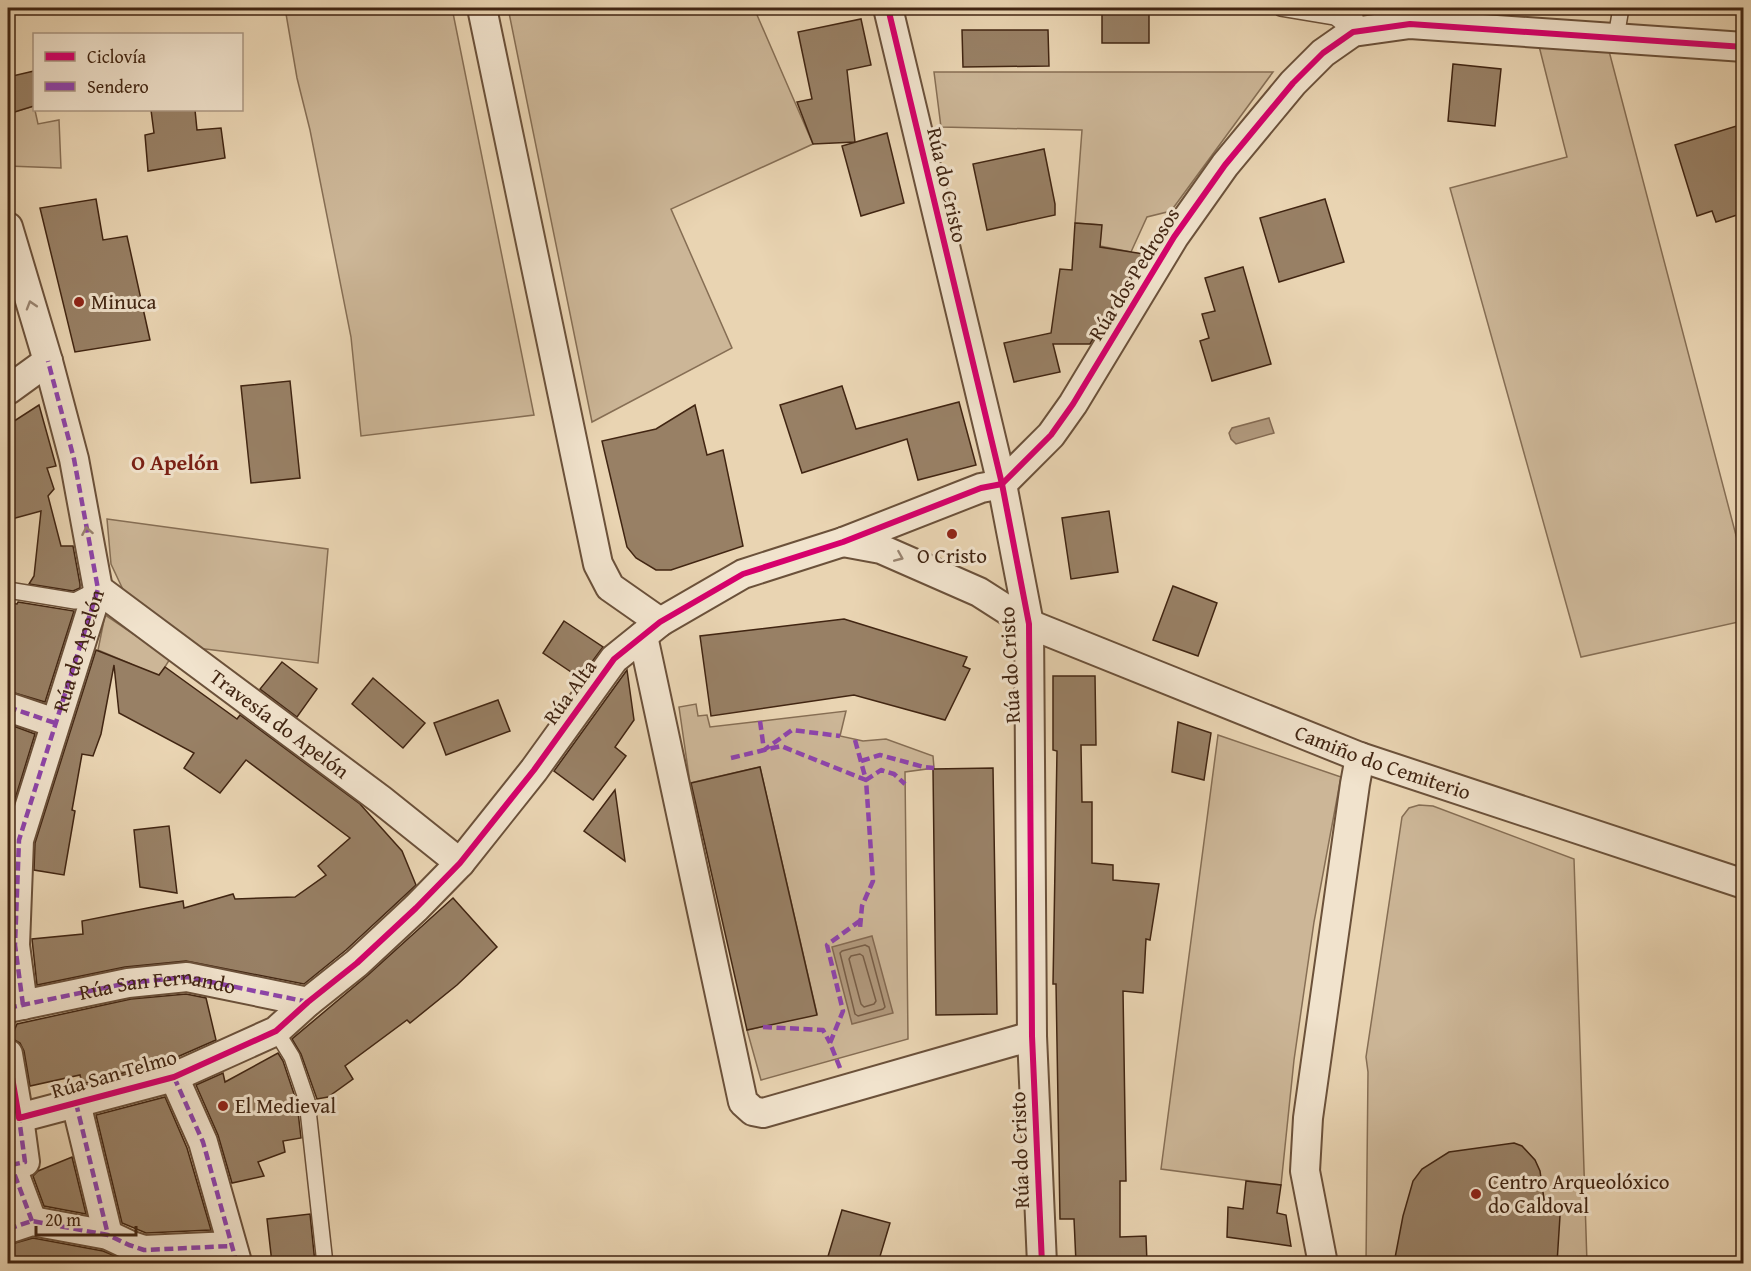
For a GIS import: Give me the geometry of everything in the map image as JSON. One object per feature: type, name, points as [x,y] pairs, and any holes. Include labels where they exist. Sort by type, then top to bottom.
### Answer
[{"type":"street","points":[[483,8],[598,564],[610,587],[651,629],[743,1102],[753,1111],[763,1113],[1032,1036]]},
{"type":"street","name":"Rúa do Cristo","points":[[888,8],[1002,484],[1029,624],[1032,1036],[1042,1263]]},
{"type":"street","name":"Rúa dos Pedrosos","points":[[1002,484],[1051,435],[1073,404],[1174,237],[1225,165],[1349,20],[1743,48]]},
{"type":"street","name":"Rúa do Apelón","points":[[8,227],[48,361],[74,459],[98,589],[14,841],[11,946],[15,1006]]},
{"type":"street","points":[[8,390],[48,361]]},
{"type":"street","name":"Rúa Alta","points":[[308,1002],[357,963],[417,908],[460,863],[534,770],[614,658],[651,629],[743,574],[843,542],[981,488],[1002,484]]},
{"type":"street","name":"Rúa Alta","points":[[843,542],[881,549],[979,592],[1029,624]]},
{"type":"street","name":"Travesía do Apelón","points":[[98,589],[380,799],[460,863]]},
{"type":"street","name":"Camiño do Cemiterio","points":[[1029,624],[1360,757],[1743,884]]},
{"type":"street","points":[[8,707],[55,723]]},
{"type":"street","points":[[1323,1263],[1305,1171],[1308,1118],[1360,757]]},
{"type":"street","name":"Rúa San Fernando","points":[[15,1006],[128,983],[187,977],[308,1002]]},
{"type":"street","name":"Rúa San Telmo","points":[[19,1118],[174,1077],[276,1031],[308,1002]]},
{"type":"street","points":[[8,1054],[10,1084],[19,1118],[24,1162],[9,1165],[20,1225],[108,1235],[144,1250],[234,1255],[203,1142],[174,1077]]},
{"type":"street","points":[[76,1104],[108,1235]]},
{"type":"lane","points":[[1281,8],[1349,20]]},
{"type":"lane","points":[[1616,38],[1621,8]]},
{"type":"lane","points":[[8,590],[75,601],[98,589]]},
{"type":"lane","points":[[276,1031],[292,1057],[307,1101],[325,1263]]},
{"type":"shaded area","points":[[285,8],[452,8],[534,415],[361,436],[351,337],[310,130],[297,78]]},
{"type":"shaded area","points":[[508,8],[754,8],[813,144],[671,209],[732,348],[592,422]]},
{"type":"shaded area","points":[[1539,46],[1609,51],[1743,562],[1743,621],[1581,657],[1450,188],[1567,157]]},
{"type":"shaded area","points":[[934,72],[1273,72],[1171,211],[1147,217],[1131,252],[1100,246],[1101,225],[1075,223],[1082,130],[941,127]]},
{"type":"shaded area","points":[[33,106],[38,124],[59,120],[61,168],[8,166],[8,114]]},
{"type":"shaded area","points":[[107,519],[328,549],[318,663],[197,648],[126,596],[111,564]]},
{"type":"shaded area","points":[[105,615],[170,659],[154,684],[143,677],[131,664],[98,650]]},
{"type":"shaded area","points":[[696,704],[698,716],[707,715],[710,727],[846,711],[840,736],[863,741],[886,739],[933,756],[934,768],[905,772],[908,1039],[761,1080],[747,1030],[817,1014],[760,767],[690,783],[679,707]]},
{"type":"shaded area","points":[[1218,735],[1341,777],[1314,922],[1294,1060],[1281,1185],[1161,1169]]},
{"type":"shaded area","points":[[1419,805],[1433,806],[1574,859],[1587,1263],[1366,1263],[1368,1072],[1366,1057],[1402,817],[1409,808]]},
{"type":"water","points":[[1269,418],[1274,433],[1236,444],[1231,439],[1229,433],[1232,428]]},
{"type":"water","points":[[872,936],[893,1013],[852,1024],[832,947]]},
{"type":"building","points":[[1102,11],[1149,11],[1149,43],[1102,43]]},
{"type":"building","points":[[861,19],[871,65],[847,70],[855,142],[813,144],[797,102],[812,99],[798,32]]},
{"type":"building","points":[[962,30],[1048,30],[1049,66],[963,67]]},
{"type":"building","points":[[1453,64],[1501,69],[1495,126],[1448,121]]},
{"type":"building","points":[[33,71],[33,106],[8,114],[8,77]]},
{"type":"building","points":[[151,111],[195,111],[197,130],[221,128],[225,158],[148,171],[145,135],[154,133]]},
{"type":"building","points":[[1743,124],[1743,213],[1716,222],[1712,211],[1697,216],[1675,145]]},
{"type":"building","points":[[887,133],[904,203],[861,216],[842,146]]},
{"type":"building","points":[[1044,149],[1055,204],[1055,215],[987,230],[973,164]]},
{"type":"building","points":[[96,199],[103,240],[127,236],[150,340],[75,352],[40,208]]},
{"type":"building","points":[[1325,199],[1344,262],[1279,282],[1260,218]]},
{"type":"building","points":[[1075,223],[1102,225],[1100,247],[1144,254],[1090,344],[1053,344],[1060,372],[1014,382],[1004,343],[1051,333],[1060,269],[1072,270]]},
{"type":"building","points":[[1243,267],[1271,364],[1212,381],[1200,341],[1209,338],[1202,314],[1215,311],[1205,278]]},
{"type":"building","points":[[290,381],[300,478],[251,483],[241,386]]},
{"type":"building","points":[[842,386],[856,429],[959,402],[976,465],[918,480],[907,439],[802,473],[780,405]]},
{"type":"building","points":[[39,405],[56,466],[47,468],[54,489],[48,496],[61,546],[73,546],[80,584],[80,588],[73,591],[29,584],[34,576],[41,511],[8,520],[8,425]]},
{"type":"building","points":[[695,405],[707,455],[723,450],[743,546],[671,570],[656,570],[636,558],[627,547],[602,441],[656,429]]},
{"type":"building","points":[[1109,511],[1118,572],[1071,579],[1062,518]]},
{"type":"building","points":[[1173,586],[1217,603],[1198,656],[1153,640]]},
{"type":"building","points":[[18,602],[74,611],[45,702],[8,691],[8,603],[17,604]]},
{"type":"building","points":[[844,619],[967,657],[963,666],[970,669],[945,720],[854,695],[711,716],[700,636]]},
{"type":"building","points":[[564,621],[603,647],[580,678],[543,653]]},
{"type":"building","points":[[96,650],[159,675],[165,667],[237,719],[240,715],[360,804],[402,851],[416,885],[346,950],[304,984],[186,961],[125,967],[37,985],[32,939],[83,934],[82,921],[183,901],[184,908],[233,894],[235,899],[295,897],[326,875],[318,866],[350,838],[246,760],[220,793],[184,768],[194,753],[119,713],[114,665],[101,734],[93,756],[82,754],[64,875],[34,870],[35,843]]},
{"type":"building","points":[[282,662],[317,689],[297,717],[260,689]]},
{"type":"building","points":[[627,670],[634,720],[615,747],[626,756],[593,800],[554,771]]},
{"type":"building","points":[[1053,676],[1095,676],[1096,745],[1081,745],[1082,802],[1092,802],[1092,863],[1113,865],[1113,880],[1159,884],[1150,940],[1146,939],[1143,993],[1123,991],[1126,1181],[1120,1181],[1120,1237],[1146,1236],[1147,1263],[1076,1263],[1074,1219],[1060,1219],[1056,984],[1053,984],[1057,751],[1053,750]]},
{"type":"building","points":[[373,678],[425,723],[403,748],[352,704]]},
{"type":"building","points":[[498,700],[510,731],[446,755],[434,723]]},
{"type":"building","points":[[1178,722],[1211,733],[1204,780],[1172,772]]},
{"type":"building","points":[[8,724],[35,734],[8,822]]},
{"type":"building","points":[[760,767],[817,1015],[747,1030],[691,783]]},
{"type":"building","points":[[993,768],[997,1014],[936,1015],[933,769]]},
{"type":"building","points":[[615,790],[625,861],[584,831]]},
{"type":"building","points":[[169,826],[177,893],[140,887],[134,830]]},
{"type":"building","points":[[453,898],[497,947],[457,985],[410,1023],[407,1020],[345,1066],[353,1079],[328,1097],[317,1099],[301,1054],[292,1039],[368,975]]},
{"type":"building","points":[[186,994],[206,998],[216,1040],[168,1061],[82,1084],[80,1075],[30,1086],[24,1051],[20,1043],[11,1038],[17,1024],[131,999]]},
{"type":"building","points":[[278,1053],[283,1061],[297,1103],[301,1138],[283,1141],[285,1152],[258,1162],[264,1176],[232,1183],[218,1135],[196,1085],[223,1073],[225,1082]]},
{"type":"building","points":[[165,1097],[187,1148],[211,1230],[146,1233],[122,1223],[96,1115]]},
{"type":"building","name":"Centro Arqueolóxico do Caldoval","points":[[1514,1143],[1522,1146],[1535,1160],[1540,1171],[1545,1206],[1560,1216],[1557,1263],[1394,1263],[1403,1216],[1413,1181],[1422,1169],[1449,1152]]},
{"type":"building","points":[[72,1157],[86,1214],[44,1206],[33,1176],[38,1171]]},
{"type":"building","points":[[1246,1181],[1281,1185],[1277,1213],[1286,1215],[1291,1246],[1227,1237],[1228,1207],[1243,1209]]},
{"type":"building","points":[[842,1210],[890,1223],[878,1263],[826,1263]]},
{"type":"building","points":[[310,1214],[315,1263],[272,1263],[267,1219]]},
{"type":"building","points":[[33,1238],[103,1251],[132,1263],[8,1263],[8,1245]]},
{"type":"marked path","points":[[23,1005],[15,945],[19,840],[98,589],[74,459],[48,361]]},
{"type":"marked path","points":[[8,707],[55,723]]},
{"type":"marked path","points":[[760,721],[764,750],[792,730],[840,736]]},
{"type":"marked path","points":[[855,740],[866,780],[881,770],[894,774],[905,784]]},
{"type":"marked path","points":[[731,758],[781,746],[866,780],[873,881],[862,906],[860,928]]},
{"type":"marked path","points":[[861,761],[880,755],[934,768]]},
{"type":"marked path","points":[[840,1068],[830,1043],[843,1011],[827,945],[861,920]]},
{"type":"marked path","points":[[8,1008],[128,983],[187,977],[308,1002]]},
{"type":"marked path","points":[[763,1027],[823,1030],[830,1043]]},
{"type":"marked path","points":[[174,1077],[203,1142],[237,1264]]},
{"type":"marked path","points":[[76,1103],[108,1235]]},
{"type":"marked path","points":[[11,1165],[25,1162],[19,1118]]},
{"type":"marked path","points":[[8,1166],[11,1165],[32,1221]]},
{"type":"marked path","points":[[8,1229],[32,1221],[108,1235],[144,1250],[231,1246]]},
{"type":"cycle path","points":[[888,8],[1002,484],[1029,624],[1032,1036],[1042,1264]]},
{"type":"cycle path","points":[[8,1054],[19,1118],[174,1077],[276,1031],[357,963],[460,863],[534,770],[614,659],[660,622],[743,574],[843,542],[981,488],[1002,484],[1051,435],[1073,404],[1174,237],[1225,165],[1293,83],[1323,53],[1353,32],[1410,24],[1744,47]]},
{"type":"place","name":"Minuca","points":[[79,302]]},
{"type":"place","name":"O Cristo","points":[[952,534]]},
{"type":"place","name":"El Medieval","points":[[223,1106]]},
{"type":"place","name":"Centro Arqueolóxico do Caldoval","points":[[1476,1194]]},
{"type":"district","name":"O Apelón","points":[[175,462]]}]
